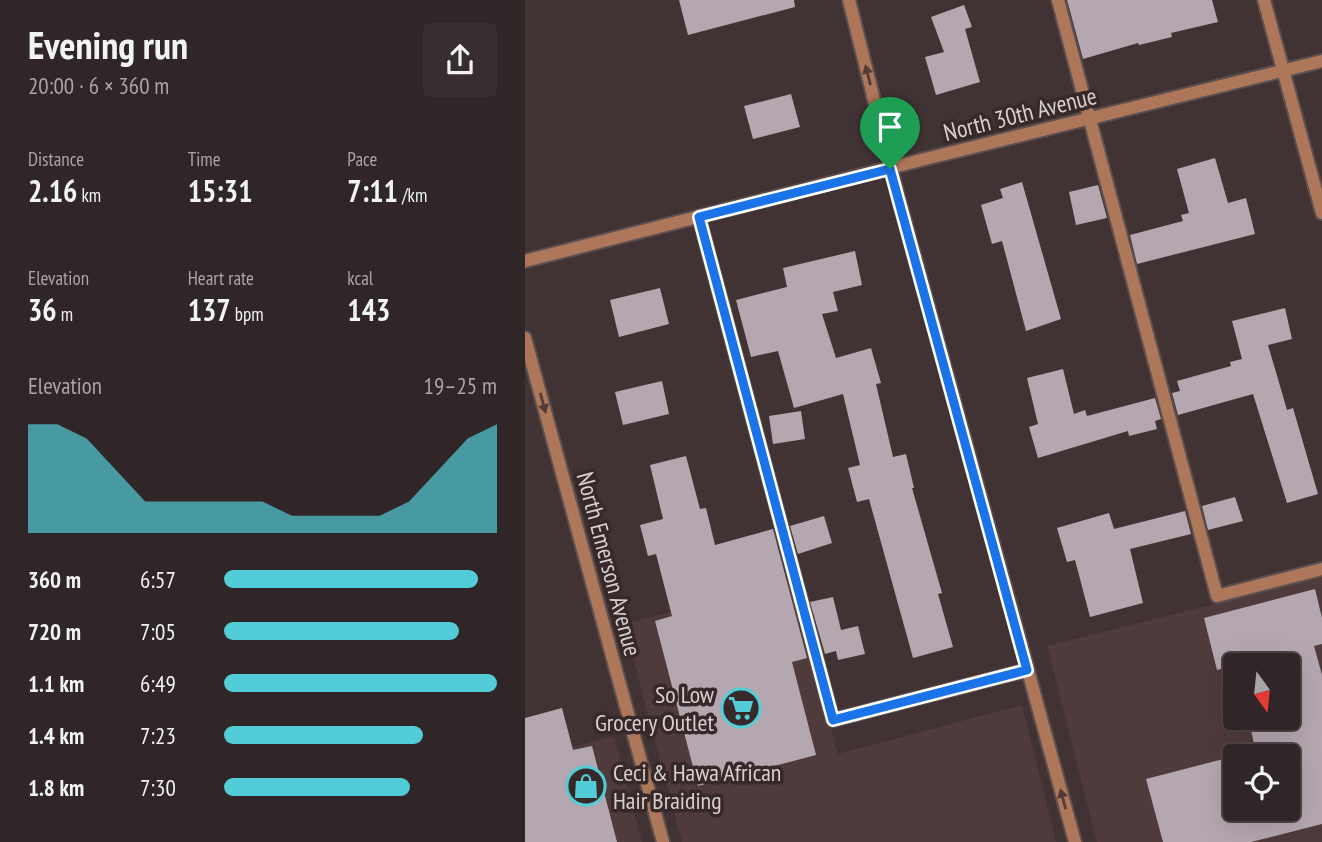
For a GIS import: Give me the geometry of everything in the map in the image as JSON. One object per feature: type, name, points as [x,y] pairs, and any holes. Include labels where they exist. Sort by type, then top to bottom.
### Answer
[{"type":"street","points":[[849,0],[890,169],[1075,842]]},
{"type":"street","points":[[1058,0],[1217,596],[1322,569]]},
{"type":"street","points":[[1264,0],[1322,213]]},
{"type":"street","name":"North 30th Avenue","points":[[525,261],[1322,61]]},
{"type":"street","points":[[699,217],[833,720],[1027,670]]},
{"type":"street","name":"North Emerson Avenue","points":[[525,338],[663,842]]},
{"type":"shaded area","points":[[1322,577],[1322,842],[1097,842],[1047,646]]},
{"type":"shaded area","points":[[792,580],[838,754],[1022,705],[1056,842],[682,842],[624,624]]},
{"type":"shaded area","points":[[614,736],[642,842],[525,842],[525,760]]},
{"type":"building","points":[[679,0],[794,0],[795,7],[688,35]]},
{"type":"building","points":[[1067,0],[1212,0],[1218,22],[1171,33],[1172,37],[1139,45],[1138,43],[1083,59]]},
{"type":"building","points":[[964,5],[972,27],[965,29],[980,82],[936,95],[925,57],[944,52],[931,17]]},
{"type":"building","points":[[791,94],[800,127],[753,139],[744,106]]},
{"type":"building","points":[[1215,158],[1228,203],[1246,198],[1255,234],[1137,264],[1130,235],[1183,221],[1181,215],[1189,213],[1177,169]]},
{"type":"building","points":[[1022,182],[1061,319],[1026,331],[1002,241],[992,244],[981,205],[1003,198],[1000,189]]},
{"type":"building","points":[[1098,185],[1107,218],[1076,225],[1069,192]]},
{"type":"building","points":[[855,251],[862,285],[833,292],[838,311],[822,314],[836,358],[871,348],[881,383],[876,384],[893,457],[906,454],[912,488],[942,593],[938,594],[953,647],[913,658],[869,499],[857,502],[848,468],[860,465],[843,394],[794,408],[778,351],[751,357],[736,300],[787,287],[783,268]]},
{"type":"building","points":[[660,288],[669,324],[619,337],[610,300]]},
{"type":"building","points":[[1285,308],[1292,339],[1268,345],[1287,410],[1293,408],[1318,494],[1287,503],[1253,394],[1178,415],[1172,393],[1180,391],[1177,381],[1231,366],[1230,362],[1242,359],[1232,321]]},
{"type":"building","points":[[1063,369],[1074,414],[1085,410],[1087,416],[1155,398],[1161,419],[1155,421],[1157,429],[1129,436],[1128,431],[1038,458],[1029,427],[1038,424],[1027,378]]},
{"type":"building","points":[[662,381],[669,414],[623,425],[615,392]]},
{"type":"building","points":[[801,411],[805,439],[773,444],[769,416]]},
{"type":"building","name":"So Low Grocery Outlet","points":[[686,456],[700,509],[706,508],[715,545],[773,529],[807,658],[792,662],[816,755],[698,786],[655,621],[672,616],[656,554],[648,556],[640,525],[663,519],[650,465]]},
{"type":"building","points":[[1235,497],[1243,521],[1208,530],[1202,506]]},
{"type":"building","points":[[1185,511],[1191,534],[1130,549],[1143,603],[1090,617],[1075,560],[1067,562],[1057,528],[1109,513],[1114,529]]},
{"type":"building","points":[[824,516],[832,543],[798,554],[790,526]]},
{"type":"building","points":[[1315,589],[1322,618],[1322,644],[1314,646],[1322,675],[1322,824],[1251,842],[1163,842],[1146,779],[1223,759],[1223,821],[1300,821],[1300,744],[1254,744],[1251,730],[1300,730],[1300,653],[1223,653],[1223,668],[1217,670],[1204,618]]},
{"type":"building","points":[[833,597],[841,630],[858,626],[865,654],[838,660],[836,651],[825,654],[810,602]]},
{"type":"building","points":[[562,708],[573,750],[592,746],[617,842],[525,842],[525,718]]},
{"type":"place","name":"So Low Grocery Outlet","points":[[741,708]]},
{"type":"place","name":"Ceci & Hawa African Hair Braiding","points":[[586,786]]},
{"type":"route","points":[[890,169],[1027,670],[833,720],[699,217],[890,169]]}]
